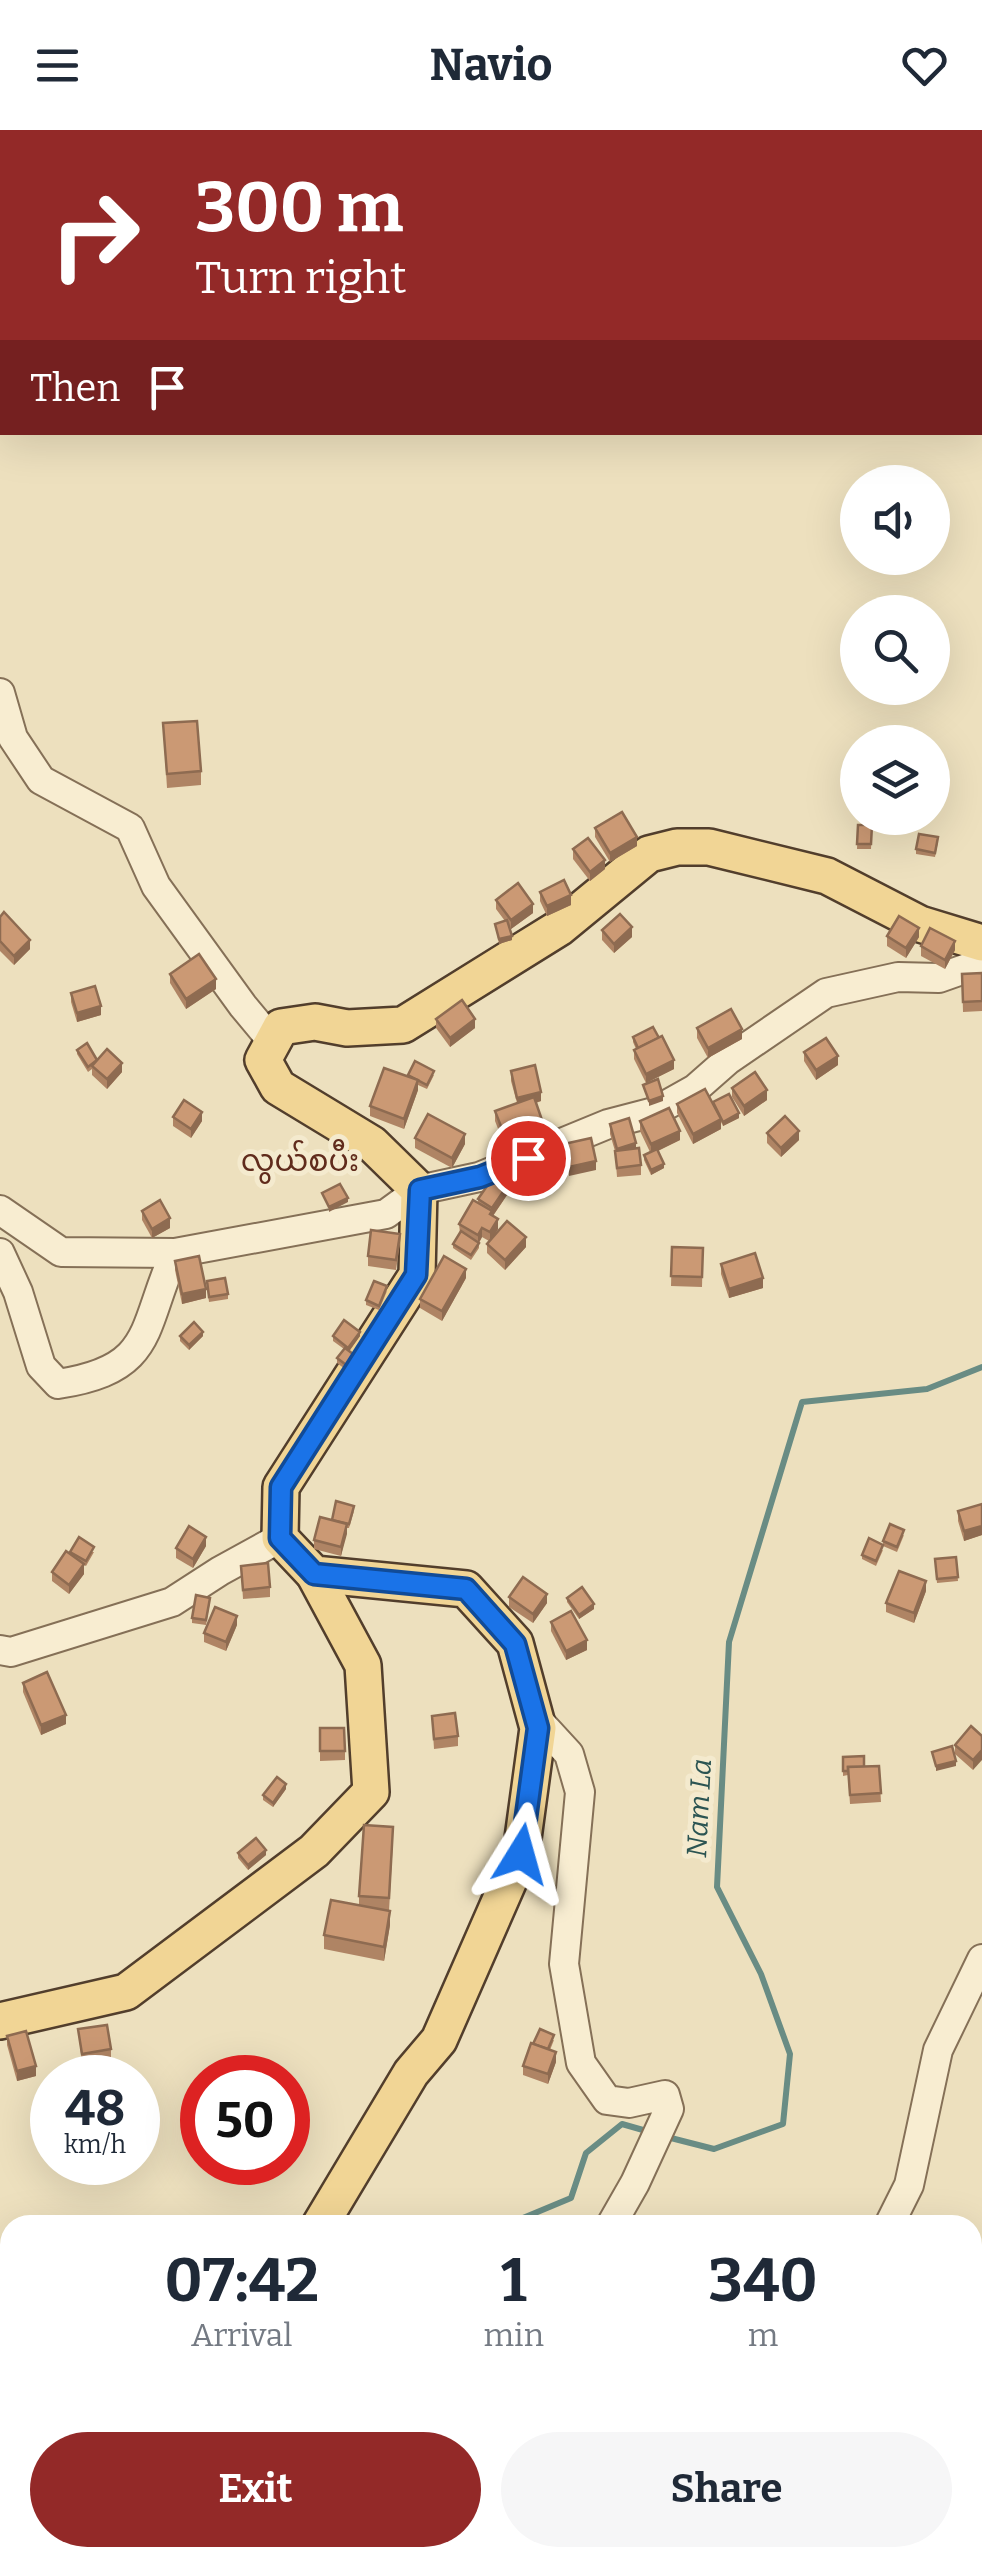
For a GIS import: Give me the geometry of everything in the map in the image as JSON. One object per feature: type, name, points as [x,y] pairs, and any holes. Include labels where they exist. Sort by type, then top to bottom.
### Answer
[{"type":"main road","points":[[0,2021],[126,1992],[314,1851],[371,1792],[363,1665],[314,1574],[280,1538],[281,1487],[416,1275],[420,1190],[372,1144],[278,1087],[264,1060],[282,1027],[315,1022],[347,1028],[403,1025],[559,928],[648,854],[677,847],[710,847],[827,876],[920,924],[982,943]]},
{"type":"main road","points":[[314,1574],[466,1589],[515,1644],[538,1728],[521,1854],[439,2040],[411,2073],[326,2215]]},
{"type":"street","points":[[0,693],[5,725],[41,780],[130,828],[156,886],[273,1042]]},
{"type":"street","points":[[0,1210],[60,1252],[175,1253],[386,1214],[420,1190],[480,1177],[608,1124],[654,1112],[694,1089],[728,1060],[826,992],[898,977],[939,978],[982,960]]},
{"type":"street","points":[[0,1253],[18,1292],[41,1366],[58,1384],[92,1379],[132,1355],[152,1325],[160,1286],[175,1253]]},
{"type":"street","points":[[0,1650],[11,1652],[172,1602],[280,1538]]},
{"type":"street","points":[[536,1717],[569,1754],[580,1792],[564,1964],[581,2063],[608,2100],[629,2103],[665,2095],[668,2108],[617,2215]]},
{"type":"street","points":[[894,2215],[909,2186],[938,2050],[982,1958]]},
{"type":"building","points":[[197,721],[201,771],[167,774],[163,723]]},
{"type":"building","points":[[622,812],[637,837],[610,853],[595,828]]},
{"type":"building","points":[[857,835],[871,835],[871,844],[857,844]]},
{"type":"building","points":[[919,835],[938,837],[935,853],[916,849]]},
{"type":"building","points":[[588,838],[605,860],[590,872],[573,849]]},
{"type":"building","points":[[564,880],[571,895],[547,906],[540,892]]},
{"type":"building","points":[[518,883],[533,904],[511,920],[496,900]]},
{"type":"building","points":[[4,912],[30,940],[14,956],[0,941],[0,917]]},
{"type":"building","points":[[620,914],[632,927],[614,944],[602,930]]},
{"type":"building","points":[[899,916],[919,928],[906,948],[887,936]]},
{"type":"building","points":[[507,920],[512,936],[499,939],[495,924]]},
{"type":"building","points":[[930,928],[955,941],[945,960],[921,946]]},
{"type":"building","points":[[199,954],[216,979],[186,999],[170,974]]},
{"type":"building","points":[[982,973],[982,1001],[963,1002],[962,974]]},
{"type":"building","points":[[95,986],[101,1006],[77,1013],[71,993]]},
{"type":"building","points":[[462,1000],[475,1019],[450,1038],[436,1019]]},
{"type":"building","points":[[731,1009],[742,1029],[708,1048],[697,1028]]},
{"type":"building","points":[[653,1027],[659,1038],[638,1048],[633,1037]]},
{"type":"building","points":[[662,1036],[674,1060],[646,1074],[634,1050]]},
{"type":"building","points":[[826,1038],[838,1056],[816,1070],[804,1052]]},
{"type":"building","points":[[87,1043],[97,1060],[88,1067],[77,1050]]},
{"type":"building","points":[[107,1049],[122,1063],[107,1079],[92,1066]]},
{"type":"building","points":[[415,1061],[434,1071],[427,1085],[408,1075]]},
{"type":"building","points":[[535,1065],[541,1092],[517,1098],[511,1071]]},
{"type":"building","points":[[384,1068],[418,1080],[404,1119],[370,1106]]},
{"type":"building","points":[[755,1072],[767,1090],[744,1106],[732,1088]]},
{"type":"building","points":[[658,1079],[663,1096],[649,1101],[643,1085]]},
{"type":"building","points":[[705,1089],[721,1119],[693,1134],[677,1104]]},
{"type":"building","points":[[729,1094],[739,1113],[723,1122],[713,1102]]},
{"type":"building","points":[[534,1097],[542,1120],[504,1134],[495,1111]]},
{"type":"building","points":[[184,1100],[202,1112],[191,1129],[173,1117]]},
{"type":"building","points":[[669,1108],[680,1131],[651,1144],[640,1121]]},
{"type":"building","points":[[428,1114],[465,1134],[452,1158],[415,1138]]},
{"type":"building","points":[[785,1116],[799,1131],[781,1148],[767,1133]]},
{"type":"building","points":[[629,1118],[636,1143],[617,1149],[610,1124]]},
{"type":"building","points":[[591,1138],[596,1161],[569,1167],[564,1144]]},
{"type":"building","points":[[639,1148],[641,1165],[617,1168],[615,1151]]},
{"type":"building","points":[[657,1149],[664,1164],[651,1170],[644,1155]]},
{"type":"building","points":[[494,1176],[507,1186],[492,1208],[478,1199]]},
{"type":"building","points":[[340,1184],[348,1198],[329,1207],[322,1193]]},
{"type":"building","points":[[160,1200],[170,1218],[152,1229],[142,1211]]},
{"type":"building","points":[[473,1200],[498,1219],[490,1232],[482,1228],[478,1235],[459,1224]]},
{"type":"building","points":[[507,1221],[526,1237],[505,1260],[487,1244]]},
{"type":"building","points":[[371,1230],[400,1234],[396,1260],[368,1256]]},
{"type":"building","points":[[461,1231],[479,1243],[471,1255],[453,1244]]},
{"type":"building","points":[[672,1247],[703,1248],[702,1277],[671,1276]]},
{"type":"building","points":[[755,1253],[763,1278],[729,1289],[721,1264]]},
{"type":"building","points":[[199,1256],[206,1289],[182,1294],[175,1261]]},
{"type":"building","points":[[444,1256],[466,1269],[442,1311],[420,1299]]},
{"type":"building","points":[[225,1278],[228,1294],[209,1297],[207,1281]]},
{"type":"building","points":[[374,1281],[387,1286],[379,1306],[366,1300]]},
{"type":"building","points":[[344,1320],[360,1332],[348,1348],[333,1336]]},
{"type":"building","points":[[194,1322],[203,1332],[189,1345],[180,1336]]},
{"type":"building","points":[[345,1348],[357,1357],[349,1367],[337,1358]]},
{"type":"building","points":[[336,1501],[354,1506],[349,1524],[332,1520]]},
{"type":"building","points":[[982,1504],[982,1526],[964,1531],[958,1511]]},
{"type":"building","points":[[320,1517],[347,1524],[341,1547],[314,1540]]},
{"type":"building","points":[[890,1524],[904,1530],[897,1547],[883,1541]]},
{"type":"building","points":[[189,1526],[206,1537],[193,1559],[176,1548]]},
{"type":"building","points":[[79,1537],[94,1547],[86,1561],[70,1552]]},
{"type":"building","points":[[869,1538],[883,1545],[876,1561],[862,1555]]},
{"type":"building","points":[[66,1551],[84,1564],[69,1585],[52,1572]]},
{"type":"building","points":[[956,1557],[958,1577],[937,1579],[935,1559]]},
{"type":"building","points":[[268,1563],[270,1587],[243,1590],[241,1566]]},
{"type":"building","points":[[899,1571],[926,1581],[914,1613],[886,1603]]},
{"type":"building","points":[[523,1577],[547,1594],[533,1614],[509,1597]]},
{"type":"building","points":[[582,1587],[594,1604],[579,1615],[567,1598]]},
{"type":"building","points":[[196,1595],[210,1598],[206,1620],[192,1618]]},
{"type":"building","points":[[215,1607],[237,1616],[226,1642],[204,1633]]},
{"type":"building","points":[[571,1611],[587,1640],[566,1651],[551,1622]]},
{"type":"building","points":[[47,1672],[66,1715],[41,1725],[23,1683]]},
{"type":"building","points":[[455,1713],[458,1736],[434,1739],[432,1716]]},
{"type":"building","points":[[971,1726],[982,1736],[982,1750],[973,1760],[955,1745]]},
{"type":"building","points":[[320,1728],[344,1728],[345,1751],[320,1751]]},
{"type":"building","points":[[952,1746],[956,1761],[936,1766],[932,1752]]},
{"type":"building","points":[[864,1756],[864,1767],[843,1771],[843,1757]]},
{"type":"building","points":[[879,1766],[881,1793],[850,1795],[848,1767]]},
{"type":"building","points":[[277,1777],[286,1784],[273,1803],[263,1795]]},
{"type":"building","points":[[364,1825],[393,1827],[389,1898],[359,1896]]},
{"type":"building","points":[[256,1838],[266,1850],[248,1865],[238,1853]]},
{"type":"building","points":[[331,1900],[390,1911],[384,1947],[324,1935]]},
{"type":"building","points":[[107,2025],[111,2049],[82,2054],[78,2029]]},
{"type":"building","points":[[540,2029],[554,2035],[548,2049],[533,2044]]},
{"type":"building","points":[[26,2031],[33,2055],[30,2068],[17,2071],[7,2036]]},
{"type":"building","points":[[531,2043],[556,2052],[548,2074],[523,2066]]},
{"type":"waterway","name":"Nam La","points":[[667,2137],[714,2149],[783,2124],[790,2054],[761,1974],[717,1887],[729,1642],[802,1402],[927,1389],[982,1367]]},
{"type":"waterway","name":"Nam La","points":[[530,2215],[571,2198],[586,2153],[622,2124],[650,2132]]},
{"type":"district","name":"လွယ်စပီး","points":[[300,1161]]},
{"type":"route","points":[[521,1854],[538,1728],[515,1644],[466,1589],[314,1574],[280,1538],[281,1487],[416,1275],[420,1190],[480,1177],[528,1158]]}]
